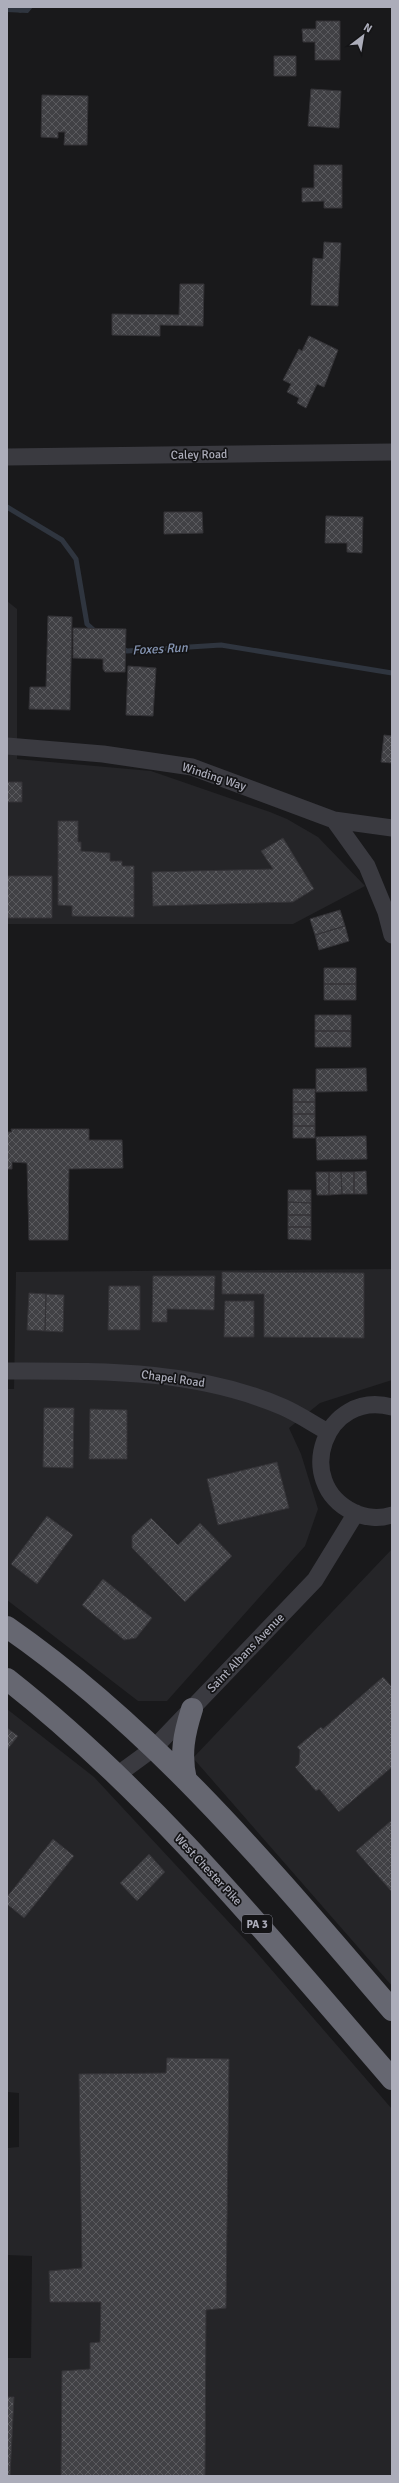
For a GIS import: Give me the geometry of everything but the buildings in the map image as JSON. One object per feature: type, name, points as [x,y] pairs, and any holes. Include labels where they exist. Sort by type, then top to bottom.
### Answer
[{"type":"highway","points":[[7,1628],[89,1690],[154,1748],[261,1860],[392,2010]]},
{"type":"highway","name":"West Chester Pike","points":[[7,1679],[117,1775],[212,1873],[392,2078]]},
{"type":"highway","points":[[186,1780],[182,1747],[192,1709]]},
{"type":"street","name":"Caley Road","points":[[7,457],[392,452]]},
{"type":"street","name":"Winding Way","points":[[7,746],[103,754],[192,767],[334,820],[392,828]]},
{"type":"street","points":[[334,820],[367,866],[386,912],[392,935]]},
{"type":"street","name":"Chapel Road","points":[[7,1371],[127,1372],[166,1375],[198,1381],[260,1398],[284,1408],[328,1432]]},
{"type":"street","points":[[392,1407],[372,1405],[355,1408],[338,1420],[328,1432],[320,1458],[323,1478],[333,1496],[356,1513],[378,1517],[392,1515]]},
{"type":"street","name":"Saint Albans Avenue","points":[[117,1775],[154,1748],[315,1580],[356,1513]]},
{"type":"shaded area","points":[[7,601],[17,609],[17,759],[151,771],[270,812],[287,819],[318,837],[365,886],[293,924],[7,924]]},
{"type":"shaded area","points":[[392,1269],[392,1380],[320,1403],[289,1428],[301,1454],[318,1509],[305,1546],[167,1701],[138,1701],[7,1600],[7,1389],[14,1389],[16,1272]]},
{"type":"shaded area","points":[[392,1549],[392,1986],[193,1758]]},
{"type":"shaded area","points":[[7,1709],[94,1777],[251,1946],[392,2109],[392,2476],[7,2476],[7,2358],[31,2358],[32,2256],[7,2255],[7,2148],[19,2147],[19,2093],[7,2092]]},
{"type":"water","points":[[7,7],[33,7],[28,13],[7,12]]},
{"type":"waterway","name":"Foxes Run","points":[[7,507],[62,540],[76,559],[87,624],[97,633]]},
{"type":"waterway","name":"Foxes Run","points":[[121,648],[127,651],[221,645],[392,673]]}]
